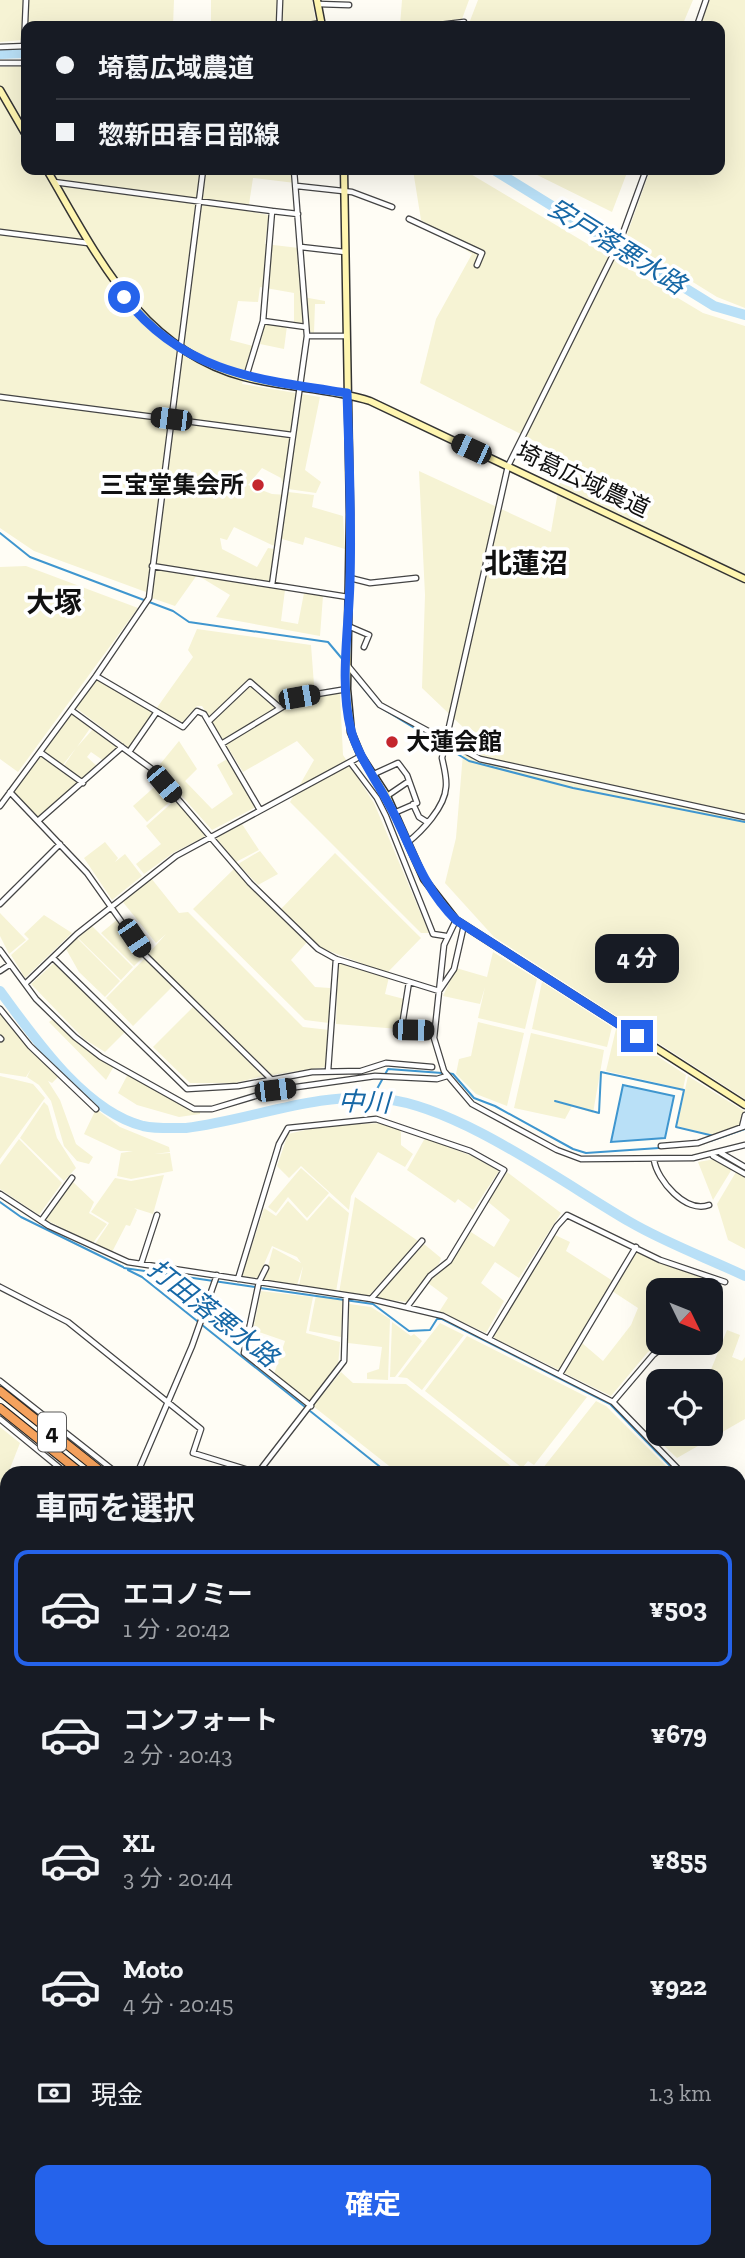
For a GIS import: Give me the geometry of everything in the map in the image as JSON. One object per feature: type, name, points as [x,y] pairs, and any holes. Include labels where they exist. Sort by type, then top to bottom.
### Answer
[{"type":"highway","name":"4","points":[[0,1391],[94,1466]]},
{"type":"highway","name":"4","points":[[0,1408],[72,1466]]},
{"type":"main road","points":[[318,2],[321,21]]},
{"type":"main road","points":[[0,90],[21,126]]},
{"type":"main road","name":"埼葛広域農道","points":[[50,175],[89,243],[134,309],[180,348],[224,371],[347,393],[370,401],[745,579]]},
{"type":"main road","points":[[344,175],[350,578],[347,689],[351,732],[361,756],[387,796],[424,879],[456,920],[745,1105]]},
{"type":"street","points":[[26,0],[26,21]]},
{"type":"street","points":[[279,21],[280,0]]},
{"type":"street","points":[[699,21],[706,0]]},
{"type":"street","points":[[318,2],[349,5]]},
{"type":"street","points":[[0,47],[21,47]]},
{"type":"street","points":[[0,63],[21,63]]},
{"type":"street","points":[[0,806],[148,601],[202,175]]},
{"type":"street","points":[[272,585],[292,435],[302,387],[307,335],[296,175]]},
{"type":"street","points":[[407,843],[427,822],[445,793],[444,750],[508,466],[620,241],[644,175]]},
{"type":"street","points":[[54,182],[298,214]]},
{"type":"street","points":[[297,186],[345,192],[392,207]]},
{"type":"street","points":[[246,377],[263,321],[272,211]]},
{"type":"street","points":[[409,219],[482,253],[477,265]]},
{"type":"street","points":[[0,232],[89,243]]},
{"type":"street","points":[[301,247],[345,252]]},
{"type":"street","points":[[263,321],[306,327]]},
{"type":"street","points":[[307,335],[345,336]]},
{"type":"street","points":[[0,397],[292,435]]},
{"type":"street","points":[[152,566],[349,597]]},
{"type":"street","points":[[350,578],[370,583],[416,578]]},
{"type":"street","points":[[348,626],[369,635],[364,646]]},
{"type":"street","points":[[347,668],[380,705],[480,759],[745,817]]},
{"type":"street","points":[[96,676],[183,727],[197,711],[205,714],[260,810]]},
{"type":"street","points":[[209,721],[250,682],[280,708]]},
{"type":"street","points":[[223,743],[299,697],[347,689]]},
{"type":"street","points":[[71,710],[152,769],[250,883],[310,942],[337,959],[439,991]]},
{"type":"street","points":[[129,752],[156,713]]},
{"type":"street","points":[[38,820],[122,747]]},
{"type":"street","points":[[40,752],[83,783]]},
{"type":"street","points":[[25,984],[112,906],[176,856],[361,756]]},
{"type":"street","points":[[349,762],[377,798],[386,816],[433,934],[446,936]]},
{"type":"street","points":[[374,774],[398,763],[409,781],[417,803],[394,813]]},
{"type":"street","points":[[387,796],[409,781]]},
{"type":"street","points":[[10,792],[60,844],[112,906],[145,955],[271,1079],[275,1090]]},
{"type":"street","points":[[413,804],[419,817],[427,822]]},
{"type":"street","points":[[0,904],[60,844]]},
{"type":"street","points":[[456,920],[446,936],[434,1030],[438,1057],[447,1076],[472,1104],[484,1113],[568,1154],[597,1160],[654,1160],[712,1155],[745,1145]]},
{"type":"street","points":[[439,991],[454,969],[464,925]]},
{"type":"street","points":[[0,950],[25,984],[88,1048],[194,1109],[212,1109],[275,1090],[374,1076],[437,1079],[447,1076]]},
{"type":"street","points":[[53,958],[187,1089],[225,1087],[328,1071],[362,1071],[386,1063],[432,1067]]},
{"type":"street","points":[[328,1071],[337,959]]},
{"type":"street","points":[[0,971],[9,965]]},
{"type":"street","points":[[409,982],[402,1026],[413,1030],[434,1030]]},
{"type":"street","points":[[0,1009],[30,1046],[96,1110]]},
{"type":"street","points":[[662,1146],[712,1139],[744,1127],[745,1115]]},
{"type":"street","points":[[238,1279],[279,1144],[288,1128],[376,1119],[470,1152],[504,1170],[449,1261],[430,1276],[407,1307]]},
{"type":"street","points":[[721,1153],[745,1167]]},
{"type":"street","points":[[712,1155],[745,1174]]},
{"type":"street","points":[[654,1160],[656,1174],[688,1205],[700,1208],[709,1205]]},
{"type":"street","points":[[41,1220],[72,1178]]},
{"type":"street","points":[[0,1194],[41,1220],[128,1262],[371,1299],[443,1317],[613,1402],[675,1466]]},
{"type":"street","points":[[489,1338],[557,1226],[568,1214],[660,1260],[725,1282]]},
{"type":"street","points":[[141,1264],[157,1215]]},
{"type":"street","points":[[371,1299],[422,1241]]},
{"type":"street","points":[[560,1374],[636,1247]]},
{"type":"street","points":[[266,1268],[259,1282],[244,1353],[310,1406]]},
{"type":"street","points":[[140,1466],[192,1346],[217,1275]]},
{"type":"street","points":[[0,1287],[68,1322],[201,1429],[193,1453],[235,1466]]},
{"type":"street","points":[[263,1466],[344,1361],[346,1296]]},
{"type":"street","points":[[613,1402],[653,1355]]},
{"type":"street","points":[[0,1381],[108,1466]]},
{"type":"street","points":[[0,1419],[57,1466]]},
{"type":"shaded area","points":[[0,0],[23,0],[21,40],[0,42]]},
{"type":"shaded area","points":[[28,0],[174,0],[173,21],[28,21]]},
{"type":"shaded area","points":[[211,0],[312,0],[316,21],[211,21]]},
{"type":"shaded area","points":[[402,0],[469,0],[462,19],[400,21]]},
{"type":"shaded area","points":[[478,0],[693,0],[684,21],[470,21]]},
{"type":"shaded area","points":[[709,0],[745,0],[745,308],[717,297],[625,240],[648,175],[725,175],[725,21],[702,21]]},
{"type":"shaded area","points":[[21,66],[21,175],[294,175],[295,183],[253,178],[248,211],[269,215],[265,244],[299,248],[303,297],[325,301],[325,304],[315,304],[314,333],[287,326],[284,349],[260,344],[265,323],[294,324],[294,293],[260,287],[258,302],[238,301],[230,340],[253,346],[242,384],[320,397],[305,470],[321,482],[316,493],[288,489],[288,484],[282,482],[281,478],[262,468],[248,485],[272,494],[287,495],[288,492],[314,495],[312,507],[343,516],[345,549],[305,537],[303,545],[275,537],[274,546],[234,527],[227,540],[220,538],[222,549],[257,567],[268,548],[274,549],[270,588],[285,590],[281,621],[298,624],[304,593],[323,596],[320,636],[216,617],[230,595],[197,575],[175,606],[152,598],[146,592],[34,551],[0,528],[0,67]]},
{"type":"shaded area","points":[[414,175],[472,175],[703,313],[745,326],[745,1099],[494,937],[445,883],[456,838],[465,729],[422,688],[425,595],[419,471],[551,532],[564,456],[420,383],[436,319],[472,254],[421,220]]},
{"type":"shaded area","points":[[537,175],[626,175],[612,212]]},
{"type":"shaded area","points":[[26,566],[138,608],[18,772],[0,759],[0,567]]},
{"type":"shaded area","points":[[197,629],[311,645],[315,698],[340,693],[343,755],[374,803],[429,933],[421,933],[290,802],[314,760],[297,741],[243,772],[202,706],[197,706],[181,724],[156,709],[193,657],[188,650]]},
{"type":"shaded area","points":[[97,679],[154,713],[129,748],[76,708]]},
{"type":"shaded area","points":[[71,712],[91,727],[77,747],[93,729],[118,748],[104,761],[91,752],[87,757],[98,767],[82,781],[63,767],[76,748],[62,766],[42,751]]},
{"type":"shaded area","points":[[179,741],[197,769],[185,781],[212,809],[233,794],[217,765],[229,758],[258,806],[212,830],[157,768]]},
{"type":"shaded area","points":[[38,754],[80,785],[40,819],[12,790]]},
{"type":"shaded area","points":[[160,782],[174,798],[147,822],[133,806]]},
{"type":"shaded area","points":[[176,799],[206,836],[173,853],[144,874],[136,864],[161,844],[146,826]]},
{"type":"shaded area","points":[[242,824],[259,850],[236,862],[216,838]]},
{"type":"shaded area","points":[[105,842],[118,858],[115,862],[125,854],[142,876],[112,900],[84,858]]},
{"type":"shaded area","points":[[260,851],[278,874],[258,885],[238,864]]},
{"type":"shaded area","points":[[335,853],[421,938],[387,973],[321,948],[286,917],[307,942],[291,960],[315,987],[330,988],[329,1023],[305,1020],[193,909],[236,867],[279,911]]},
{"type":"shaded area","points":[[151,878],[179,913],[188,912],[303,1027],[329,1030],[326,1067],[272,1075],[148,954],[166,934],[156,943],[122,901]]},
{"type":"shaded area","points":[[0,913],[26,940],[9,954],[0,936]]},
{"type":"shaded area","points":[[44,915],[72,933],[25,978],[11,955],[29,939],[24,934]]},
{"type":"shaded area","points":[[118,919],[145,955],[134,966],[101,933]]},
{"type":"shaded area","points":[[91,925],[133,967],[121,980],[78,938]]},
{"type":"shaded area","points":[[77,938],[120,981],[105,997],[79,972],[66,949]]},
{"type":"shaded area","points":[[493,952],[537,979],[525,1029],[478,1018],[485,987],[480,1004],[443,996],[456,968],[487,977]]},
{"type":"shaded area","points":[[147,956],[175,984],[133,1026],[106,998]]},
{"type":"shaded area","points":[[338,962],[389,977],[385,994],[404,999],[399,1029],[336,1024]]},
{"type":"shaded area","points":[[54,963],[125,1032],[105,1052],[84,1039],[31,984]]},
{"type":"shaded area","points":[[542,982],[612,1027],[607,1047],[532,1029]]},
{"type":"shaded area","points":[[193,1007],[263,1076],[235,1083],[190,1083],[153,1047]]},
{"type":"shaded area","points":[[0,1010],[59,1076],[52,1083],[48,1081],[60,1100],[76,1144],[93,1157],[89,1164],[77,1161],[64,1146],[51,1101],[39,1085],[27,1077],[31,1069],[26,1077],[0,1073]]},
{"type":"shaded area","points":[[53,1019],[81,1045],[114,1066],[106,1080],[49,1022]]},
{"type":"shaded area","points":[[478,1022],[524,1033],[507,1106],[476,1094],[456,1074],[459,1059],[471,1056]]},
{"type":"shaded area","points":[[616,1029],[686,1075],[683,1089],[606,1071]]},
{"type":"shaded area","points":[[531,1033],[604,1050],[593,1113],[572,1106],[565,1119],[514,1108]]},
{"type":"shaded area","points":[[128,1074],[200,1114],[179,1117],[137,1105],[118,1093]]},
{"type":"shaded area","points":[[0,1076],[33,1084],[45,1098],[0,1159]]},
{"type":"shaded area","points":[[688,1076],[744,1111],[740,1126],[716,1136],[677,1126]]},
{"type":"shaded area","points":[[44,1102],[48,1106],[57,1138],[76,1168],[64,1181],[20,1138]]},
{"type":"shaded area","points":[[96,1109],[120,1127],[169,1147],[170,1152],[154,1154],[170,1153],[173,1171],[131,1179],[117,1176],[121,1153],[133,1151],[120,1151],[84,1134]]},
{"type":"shaded area","points":[[384,1123],[401,1130],[401,1145],[413,1154],[405,1167],[378,1152],[351,1196],[349,1210],[301,1166],[289,1178],[277,1166],[288,1134],[327,1125]]},
{"type":"shaded area","points":[[425,1138],[472,1156],[499,1171],[473,1210],[458,1199],[455,1203],[407,1170]]},
{"type":"shaded area","points":[[19,1139],[62,1183],[39,1215],[0,1189],[0,1165]]},
{"type":"shaded area","points":[[715,1159],[732,1169],[713,1200],[698,1162]]},
{"type":"shaded area","points":[[301,1168],[329,1193],[307,1218],[288,1197],[276,1213],[268,1207]]},
{"type":"shaded area","points":[[507,1172],[561,1213],[519,1278],[495,1262],[481,1283],[504,1301],[486,1333],[439,1312],[448,1298],[428,1283],[452,1261],[471,1232],[494,1247],[510,1220],[487,1201]]},
{"type":"shaded area","points":[[736,1172],[745,1177],[745,1249],[728,1240],[717,1204]]},
{"type":"shaded area","points":[[164,1175],[153,1214],[134,1208],[137,1210],[130,1226],[126,1225],[112,1252],[95,1244],[109,1223],[91,1212],[115,1178],[131,1181]]},
{"type":"shaded area","points":[[72,1181],[94,1202],[89,1213],[107,1224],[93,1243],[44,1219]]},
{"type":"shaded area","points":[[329,1196],[349,1213],[336,1292],[299,1286],[303,1266],[297,1285],[264,1280],[273,1248],[301,1263],[297,1257],[272,1246],[258,1278],[242,1276],[264,1208],[276,1216],[288,1201],[307,1221]]},
{"type":"shaded area","points":[[355,1197],[418,1241],[369,1296],[339,1293]]},
{"type":"shaded area","points":[[555,1235],[570,1242],[566,1251],[613,1281],[559,1370],[495,1339],[493,1334]]},
{"type":"shaded area","points":[[424,1244],[441,1258],[407,1302],[374,1298]]},
{"type":"shaded area","points":[[637,1252],[704,1278],[646,1278],[646,1354],[611,1396],[564,1373],[582,1343],[603,1361],[631,1325],[638,1308],[612,1291]]},
{"type":"shaded area","points":[[261,1291],[313,1297],[306,1333],[340,1342],[338,1367],[309,1402],[274,1374],[285,1341],[253,1330]]},
{"type":"shaded area","points":[[316,1295],[343,1299],[341,1337],[309,1331]]},
{"type":"shaded area","points":[[349,1304],[371,1307],[390,1319],[388,1380],[367,1379],[367,1373],[379,1369],[382,1347],[348,1343]]},
{"type":"shaded area","points":[[392,1322],[422,1341],[395,1377],[390,1377]]},
{"type":"shaded area","points":[[440,1323],[464,1335],[422,1390],[407,1378],[398,1377]]},
{"type":"shaded area","points":[[727,1330],[740,1335],[732,1357],[742,1361],[745,1357],[745,1419],[723,1432],[723,1369],[711,1369],[717,1355],[723,1355],[723,1340]]},
{"type":"shaded area","points":[[467,1336],[587,1397],[534,1465],[528,1461],[524,1466],[519,1466],[425,1391]]},
{"type":"shaded area","points":[[341,1372],[353,1383],[406,1384],[511,1466],[389,1466],[313,1406]]},
{"type":"shaded area","points":[[596,1401],[606,1406],[666,1466],[545,1466]]},
{"type":"shaded area","points":[[0,1427],[20,1443],[11,1466],[0,1466]]},
{"type":"shaded area","points":[[664,1446],[698,1446],[677,1458]]},
{"type":"water","points":[[623,1085],[674,1096],[665,1138],[611,1142]]},
{"type":"waterway","name":"安戸落悪水路","points":[[0,54],[21,53]]},
{"type":"waterway","name":"安戸落悪水路","points":[[502,175],[714,306],[745,315]]},
{"type":"waterway","points":[[0,533],[30,557],[173,611],[189,622],[328,642],[344,661]]},
{"type":"waterway","points":[[355,678],[378,706],[469,761],[573,788],[745,822]]},
{"type":"waterway","name":"中川","points":[[0,991],[62,1070],[81,1089],[121,1118],[148,1127],[186,1128],[334,1099],[385,1099],[414,1105],[477,1131],[644,1230],[745,1276]]},
{"type":"waterway","points":[[372,1098],[388,1069],[442,1073]]},
{"type":"waterway","points":[[555,1101],[599,1113],[601,1072],[684,1090],[676,1127],[714,1136]]},
{"type":"waterway","points":[[447,1073],[453,1074],[474,1098],[495,1106],[573,1149],[586,1153],[659,1148]]},
{"type":"waterway","points":[[710,1141],[745,1129]]},
{"type":"waterway","points":[[725,1159],[745,1171]]},
{"type":"waterway","name":"打田落悪水路","points":[[0,1202],[21,1217],[123,1267]]},
{"type":"waterway","points":[[124,1268],[255,1287]]},
{"type":"waterway","name":"打田落悪水路","points":[[128,1270],[142,1277],[379,1466]]},
{"type":"waterway","points":[[260,1288],[373,1304],[409,1331],[430,1330],[437,1319],[442,1319],[610,1404],[670,1466]]},
{"type":"place","name":"三宝堂集会所","points":[[258,485]]},
{"type":"place","name":"大蓮会館","points":[[392,742]]},
{"type":"district","name":"北蓮沼","points":[[526,563]]},
{"type":"district","name":"大塚","points":[[54,602]]},
{"type":"route","points":[[124,297],[154,329],[180,348],[224,371],[347,393],[350,492],[348,717],[361,756],[387,796],[424,879],[444,908],[456,920],[637,1036]]}]
